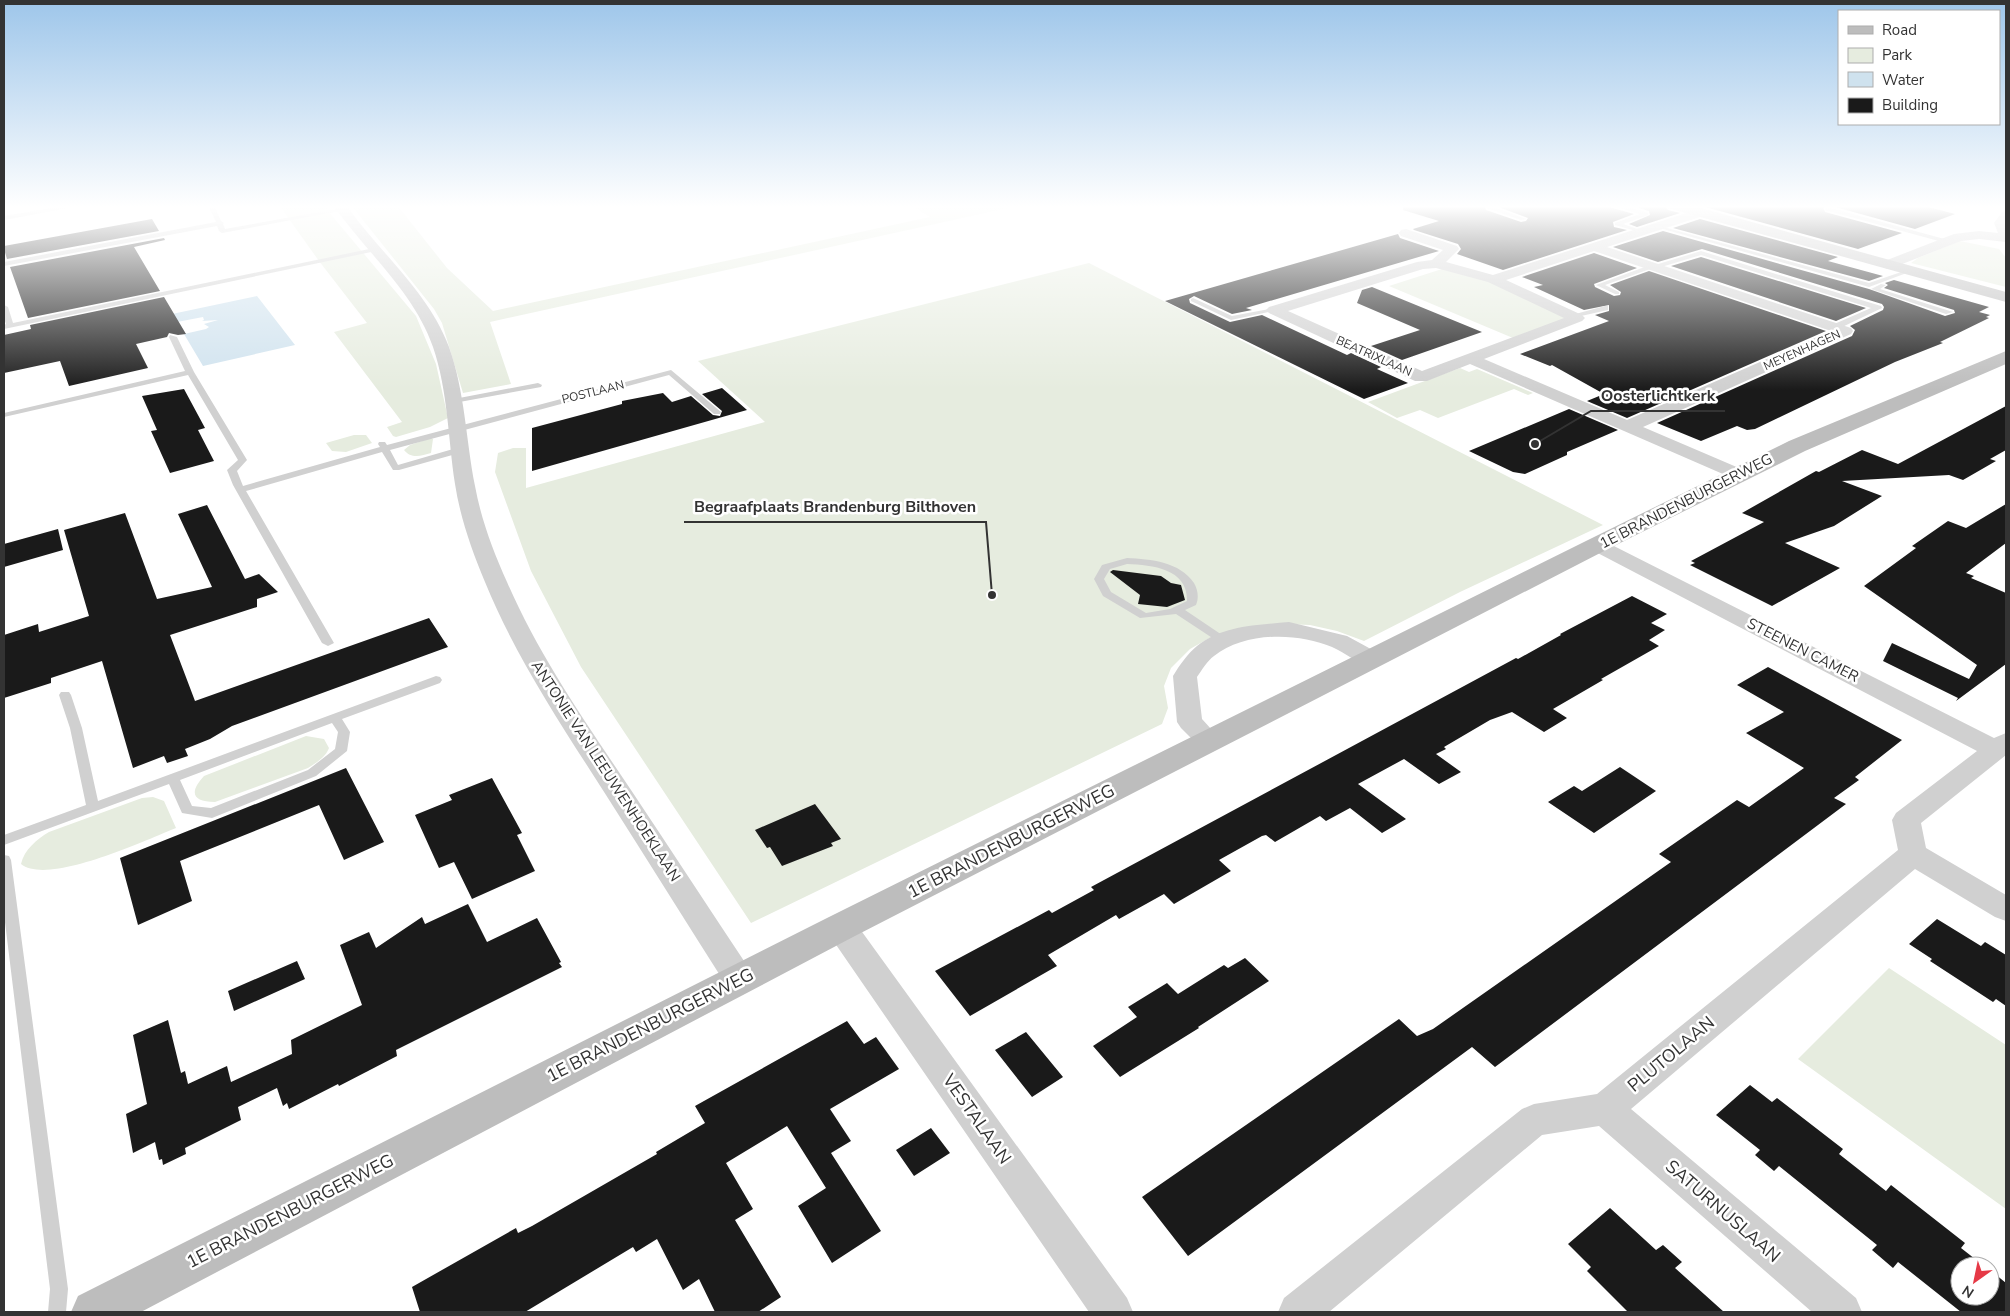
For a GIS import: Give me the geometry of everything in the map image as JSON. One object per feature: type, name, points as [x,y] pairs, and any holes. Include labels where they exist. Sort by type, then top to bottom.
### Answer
[{"type":"street","name":"ANTONIE VAN LEEUWENHOEKLAAN","points":[[388,266],[408,291],[434,330],[454,401],[474,525],[496,583],[525,643],[552,694],[634,816],[739,979]]},
{"type":"street","points":[[1274,310],[1417,266]]},
{"type":"street","points":[[1445,266],[1494,279],[1572,316]]},
{"type":"street","points":[[1494,279],[1534,266]]},
{"type":"street","points":[[1890,266],[1904,273],[2006,297]]},
{"type":"street","name":"MEYENHAGEN","points":[[1629,426],[1845,331],[1654,267]]},
{"type":"street","name":"BEATRIXLAAN","points":[[1274,310],[1420,377],[1577,318],[1572,316]]},
{"type":"street","name":"1E BRANDENBURGERWEG","points":[[94,1312],[739,979],[1597,545],[1797,446],[2006,357]]},
{"type":"street","points":[[1469,358],[1739,475]]},
{"type":"street","name":"STEENEN CAMER","points":[[1597,545],[2001,746]]},
{"type":"street","points":[[1209,741],[1190,722],[1185,676],[1205,651],[1224,641],[1238,634],[1289,629],[1339,641],[1372,659]]},
{"type":"street","points":[[2001,746],[1906,820],[1913,854],[2006,909]]},
{"type":"street","name":"PLUTOLAAN","points":[[1605,1110],[1913,854]]},
{"type":"street","name":"VESTALAAN","points":[[841,927],[1113,1312]]},
{"type":"street","points":[[1298,1312],[1534,1120],[1605,1110]]},
{"type":"street","name":"SATURNUSLAAN","points":[[1605,1110],[1842,1312]]},
{"type":"lane","points":[[4,307],[7,326],[302,266]]},
{"type":"lane","points":[[1744,266],[1878,308],[1835,327]]},
{"type":"lane","points":[[1800,266],[1869,286]]},
{"type":"lane","points":[[1617,293],[1599,286],[1654,267]]},
{"type":"lane","points":[[1859,289],[1904,273]]},
{"type":"lane","points":[[1904,273],[1900,278],[1874,289],[1949,312]]},
{"type":"lane","points":[[1841,297],[1850,293]]},
{"type":"lane","points":[[1193,300],[1231,318],[1274,310]]},
{"type":"lane","points":[[1572,316],[1604,308]]},
{"type":"lane","points":[[173,337],[190,372],[243,460],[232,470],[241,489],[328,643]]},
{"type":"lane","points":[[4,415],[190,372]]},
{"type":"lane","name":"POSTLAAN","points":[[459,439],[671,372],[717,412]]},
{"type":"lane","points":[[454,401],[538,385]]},
{"type":"lane","points":[[241,489],[383,446],[459,439]]},
{"type":"lane","points":[[383,446],[396,468],[459,439]]},
{"type":"lane","points":[[1177,610],[1192,603],[1191,587],[1179,573],[1149,562],[1127,560],[1106,568],[1099,579],[1107,594],[1144,616],[1177,610],[1224,641]]},
{"type":"lane","points":[[4,840],[436,680]]},
{"type":"lane","points":[[65,694],[76,728],[93,807]]},
{"type":"lane","points":[[172,778],[187,810],[212,813],[312,773],[341,751],[344,732],[334,717]]},
{"type":"lane","points":[[4,860],[59,1289],[57,1312]]},
{"type":"green space","points":[[323,266],[374,266],[416,316],[436,364],[448,418],[430,427],[396,437],[393,436],[387,427],[402,422],[334,332],[367,323]]},
{"type":"green space","points":[[400,266],[446,266],[493,311],[700,266],[742,266],[490,322],[511,384],[463,393],[442,323],[434,309]]},
{"type":"green space","points":[[1075,266],[1096,266],[1603,525],[1460,592],[1364,641],[1337,631],[1310,625],[1284,624],[1213,636],[1190,649],[1171,668],[1164,686],[1168,708],[1162,724],[751,923],[581,667],[531,571],[495,472],[498,453],[513,448],[526,448],[526,488],[765,422],[698,361]]},
{"type":"green space","points":[[1925,266],[2006,266],[2006,287]]},
{"type":"green space","points":[[1442,269],[1495,281],[1570,317],[1513,338],[1389,286]]},
{"type":"green space","points":[[1460,368],[1469,372],[1477,369],[1533,393],[1528,395],[1514,389],[1438,418],[1420,410],[1397,418],[1368,402]]},
{"type":"green space","points":[[354,435],[366,435],[372,443],[346,452],[332,451],[326,443]]},
{"type":"green space","points":[[433,439],[431,453],[413,456],[404,450],[410,445]]},
{"type":"green space","points":[[306,736],[324,739],[329,748],[318,762],[308,768],[215,802],[201,800],[195,795],[196,787],[204,776]]},
{"type":"green space","points":[[153,797],[164,801],[176,828],[97,859],[74,865],[52,869],[34,869],[21,864],[25,854],[32,845],[49,832],[142,798]]},
{"type":"green space","points":[[1889,968],[2006,1045],[2006,1209],[1798,1059]]},
{"type":"water","points":[[257,296],[295,345],[203,366],[184,334],[206,329],[209,327],[204,324],[218,320],[202,321],[204,320],[203,317],[177,322],[172,314]]},
{"type":"building","points":[[145,266],[160,291],[28,318],[10,267]]},
{"type":"building","points":[[1285,266],[1387,266],[1246,308],[1252,310],[1232,314],[1194,296],[1189,299],[1190,303],[1230,322],[1262,315],[1347,355],[1351,353],[1381,367],[1377,369],[1408,383],[1364,399],[1165,301]]},
{"type":"building","points":[[1493,266],[1514,266],[1503,270]]},
{"type":"building","points":[[1554,266],[1632,266],[1637,268],[1594,284],[1595,287],[1614,296],[1620,295],[1621,292],[1610,285],[1649,271],[1826,331],[1627,418],[1587,401],[1604,394],[1552,365],[1550,366],[1520,354],[1609,321],[1595,315],[1609,311],[1609,305],[1584,310],[1534,287],[1543,285],[1522,277]]},
{"type":"building","points":[[1672,266],[1731,266],[1866,308],[1836,321]]},
{"type":"building","points":[[1759,266],[1789,266],[1869,289],[1945,316],[1955,313],[1954,310],[1884,288],[1888,285],[1885,283],[1894,280],[1989,307],[1979,312],[1990,315],[1986,317],[1989,318],[1940,342],[1943,343],[1895,362],[1755,429],[1747,430],[1737,426],[1701,441],[1657,423],[1852,336],[1855,330],[1850,326],[1883,310],[1882,304]]},
{"type":"building","points":[[1815,266],[1848,266],[1883,276],[1869,281]]},
{"type":"building","points":[[1372,287],[1482,332],[1402,360],[1371,346],[1420,330],[1357,303],[1362,290]]},
{"type":"building","points":[[164,297],[186,334],[169,333],[167,337],[136,344],[148,368],[69,386],[60,361],[4,373],[4,335],[31,329],[30,325]]},
{"type":"building","points":[[722,388],[747,410],[532,471],[532,428],[622,404],[622,401],[663,393],[672,402],[691,396],[713,415],[720,416],[722,411],[702,394]]},
{"type":"building","points":[[184,389],[205,428],[198,430],[214,461],[170,473],[151,431],[157,430],[142,396]]},
{"type":"building","points":[[2006,406],[2006,450],[1990,459],[1996,461],[1963,480],[1949,475],[1842,481],[1882,496],[1834,526],[1785,543],[1840,568],[1772,606],[1690,565],[1695,563],[1691,561],[1764,522],[1742,513],[1816,471],[1819,472],[1862,450],[1898,464]]},
{"type":"building","points":[[1569,409],[1618,430],[1567,452],[1567,455],[1525,474],[1513,472],[1469,451]]},
{"type":"building","points":[[2006,504],[2006,543],[1966,573],[1974,576],[1971,578],[2006,593],[2006,664],[1956,701],[1958,698],[1883,661],[1892,643],[1969,679],[1977,665],[1864,586],[1916,548],[1912,546],[1948,521],[1966,528]]},
{"type":"building","points":[[207,505],[245,579],[259,574],[278,592],[257,599],[257,607],[170,635],[195,701],[429,618],[448,647],[232,726],[210,739],[185,749],[188,756],[167,763],[164,756],[133,768],[102,661],[51,678],[51,683],[4,698],[4,635],[38,624],[39,632],[89,616],[64,530],[125,513],[157,599],[212,587],[178,514]]},
{"type":"building","points":[[58,529],[63,550],[4,567],[4,544]]},
{"type":"building","points":[[1113,570],[1161,576],[1171,583],[1181,585],[1185,600],[1167,607],[1138,604],[1140,595],[1110,572]]},
{"type":"building","points":[[1632,596],[1667,614],[1651,623],[1665,630],[1649,640],[1659,646],[1553,709],[1567,718],[1544,732],[1512,712],[1490,720],[1444,747],[1446,749],[1436,754],[1461,772],[1439,784],[1404,759],[1358,784],[1406,819],[1382,833],[1350,808],[1326,821],[1320,816],[1275,842],[1266,835],[1262,836],[1219,860],[1231,871],[1174,904],[1164,894],[1119,919],[1116,915],[1048,955],[1057,966],[970,1016],[935,971],[1049,910],[1052,913],[1094,890],[1091,887]]},
{"type":"building","points":[[1768,667],[1902,740],[1855,777],[1859,780],[1834,798],[1846,804],[1495,1067],[1472,1047],[1188,1256],[1142,1197],[1399,1019],[1417,1036],[1433,1029],[1671,862],[1659,854],[1737,800],[1749,807],[1804,768],[1746,733],[1784,712],[1737,685]]},
{"type":"building","points":[[1620,767],[1656,791],[1594,833],[1548,802],[1574,786],[1582,791]]},
{"type":"building","points":[[346,768],[384,842],[344,860],[319,805],[180,861],[192,901],[138,925],[120,858]]},
{"type":"building","points":[[492,778],[522,833],[517,835],[535,871],[472,899],[454,862],[439,868],[415,815],[452,800],[449,795]]},
{"type":"building","points":[[815,804],[841,839],[831,843],[833,846],[782,866],[770,847],[767,848],[755,830]]},
{"type":"building","points":[[468,904],[487,942],[537,918],[562,967],[396,1050],[397,1056],[289,1109],[287,1103],[283,1106],[277,1088],[238,1107],[241,1120],[185,1148],[186,1154],[163,1165],[162,1159],[159,1160],[155,1142],[133,1153],[126,1114],[147,1104],[133,1035],[168,1020],[181,1073],[185,1071],[188,1084],[227,1066],[231,1082],[292,1054],[291,1040],[362,1005],[340,945],[369,932],[376,948],[422,917],[425,924]]},
{"type":"building","points":[[1937,919],[1981,946],[1985,942],[2006,955],[2006,1006],[1996,999],[1993,1002],[1930,961],[1932,959],[1909,944]]},
{"type":"building","points":[[1245,958],[1269,981],[1199,1028],[1120,1077],[1093,1046],[1137,1017],[1128,1007],[1167,983],[1178,994],[1224,965],[1228,968]]},
{"type":"building","points":[[297,961],[305,979],[234,1011],[228,991]]},
{"type":"building","points":[[847,1021],[864,1044],[876,1037],[899,1069],[830,1109],[851,1141],[831,1153],[881,1231],[832,1263],[798,1206],[826,1188],[787,1126],[726,1163],[753,1209],[735,1220],[781,1297],[758,1312],[715,1312],[699,1279],[683,1290],[657,1239],[636,1252],[633,1247],[525,1312],[420,1312],[412,1287],[516,1228],[518,1233],[532,1226],[657,1154],[656,1152],[705,1123],[695,1106]]},
{"type":"building","points":[[1026,1032],[1063,1077],[1032,1097],[995,1050]]},
{"type":"building","points":[[1750,1085],[1772,1102],[1777,1098],[1843,1149],[1839,1154],[1886,1191],[1891,1185],[1965,1243],[1961,1248],[1971,1256],[1950,1256],[1950,1303],[1898,1262],[1893,1268],[1872,1250],[1877,1245],[1779,1166],[1774,1171],[1755,1155],[1760,1150],[1716,1115]]},
{"type":"building","points":[[931,1128],[950,1153],[914,1176],[896,1150]]},
{"type":"building","points":[[1610,1208],[1656,1250],[1663,1245],[1682,1262],[1675,1268],[1724,1312],[1628,1312],[1587,1271],[1591,1267],[1568,1244]]},
{"type":"building","points":[[2000,1278],[2006,1283],[2006,1312],[1961,1312],[1953,1306],[2000,1306]]},
{"type":"place","name":"Oosterlichtkerk","points":[[1535,444]]},
{"type":"place","name":"Begraafplaats Brandenburg Bilthoven","points":[[992,595]]}]
